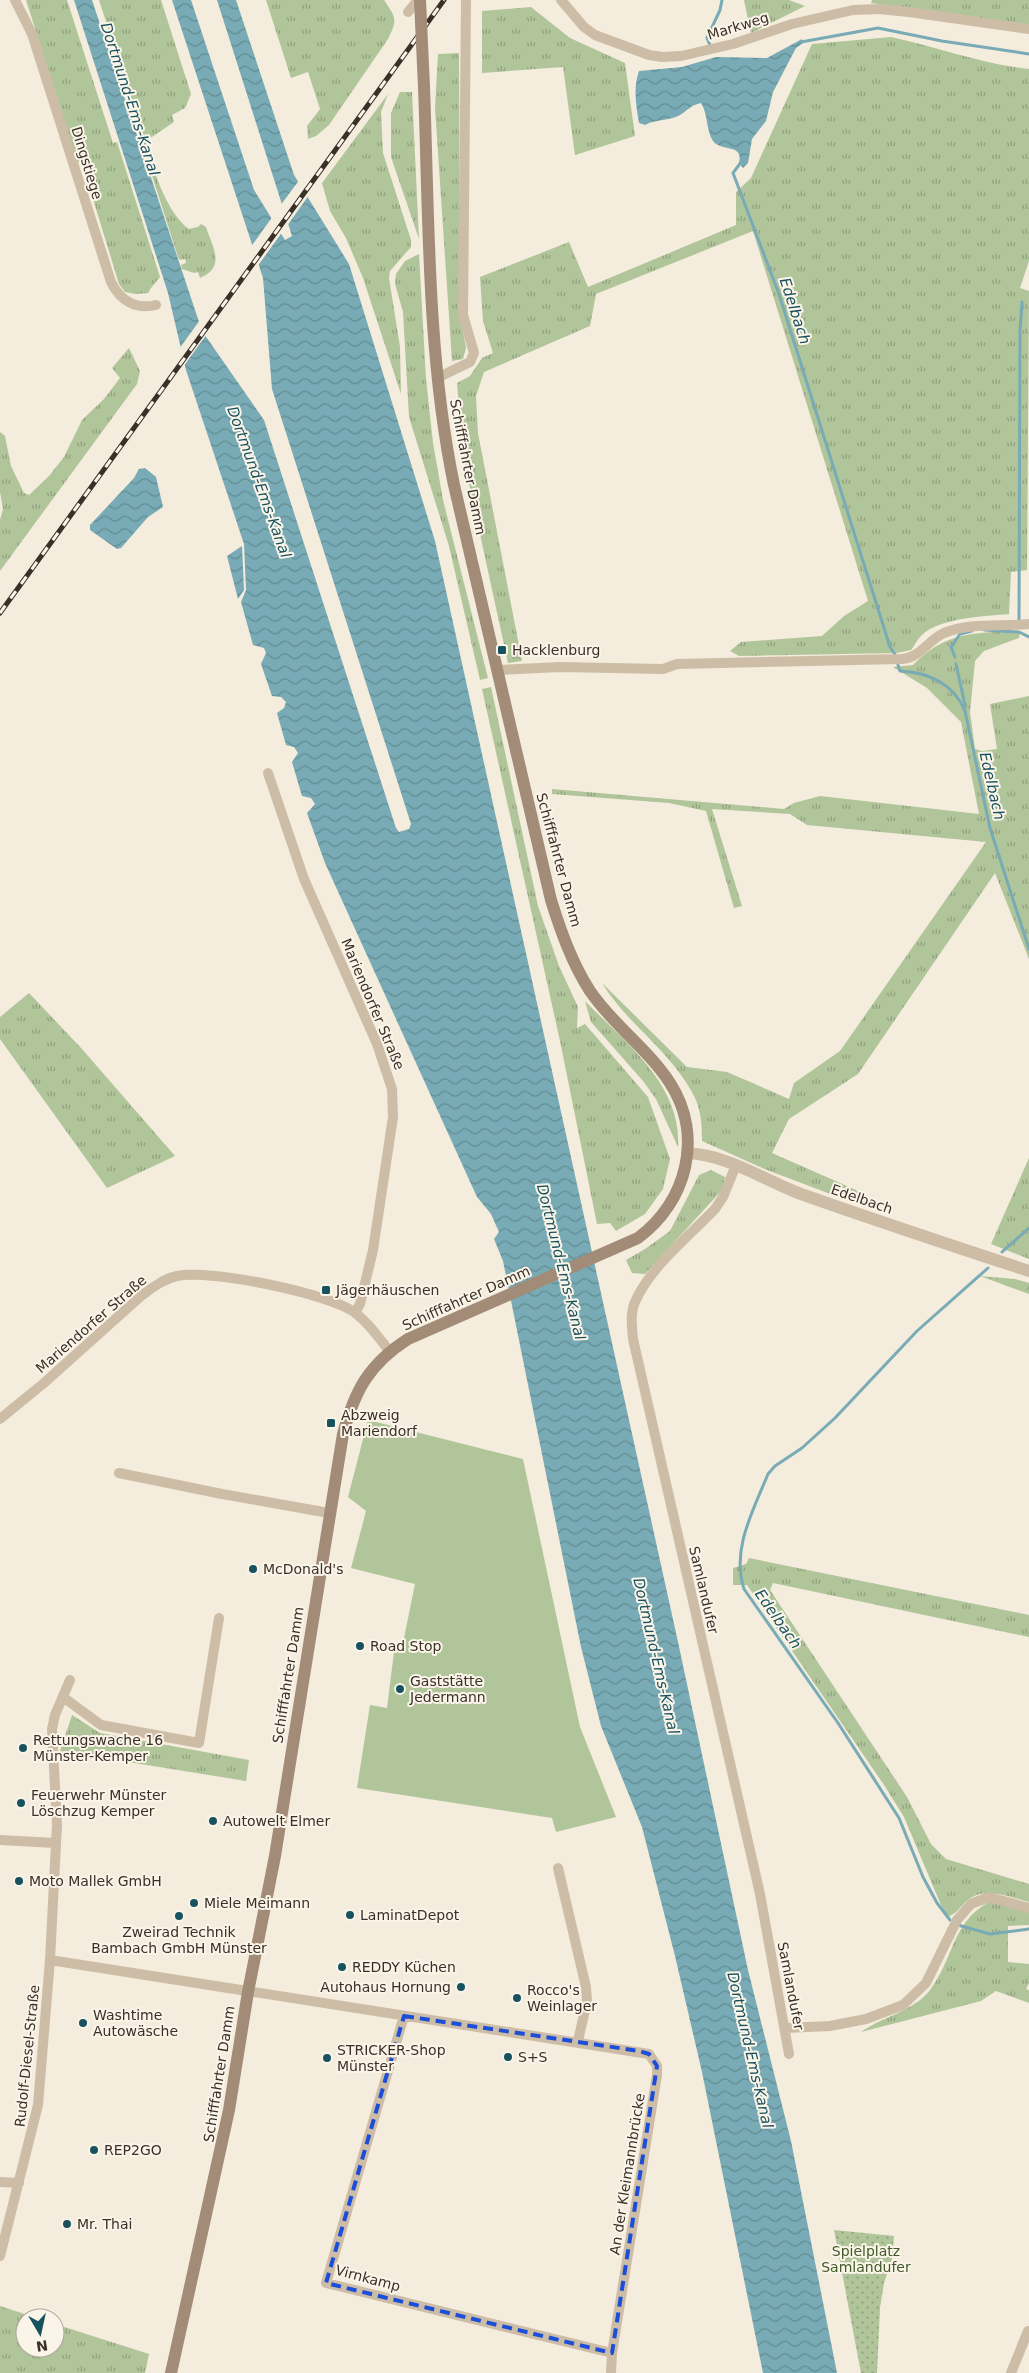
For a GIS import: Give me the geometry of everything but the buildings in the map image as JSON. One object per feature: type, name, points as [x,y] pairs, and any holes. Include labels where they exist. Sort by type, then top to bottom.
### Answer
[{"type":"main road","name":"Schifffahrter Damm","points":[[171,2373],[225,2129],[248,1992],[275,1856],[342,1434],[359,1388],[371,1370],[390,1352],[423,1332],[606,1254],[638,1238],[664,1215],[679,1188],[687,1153],[683,1114],[675,1092],[664,1075],[610,1018],[590,991],[560,929],[549,891],[497,670],[450,467],[437,378],[419,0]]},
{"type":"street","name":"Dingstiege","points":[[15,0],[32,34],[110,282],[120,297],[127,302],[138,306],[156,305]]},
{"type":"street","name":"Schifffahrter Damm","points":[[408,12],[419,0]]},
{"type":"street","points":[[437,378],[470,362],[474,353],[463,315],[466,0]]},
{"type":"street","name":"Markweg","points":[[561,0],[584,27],[595,34],[649,55],[662,57],[681,56],[733,44],[792,24],[853,10],[879,9],[909,12],[1029,29]]},
{"type":"street","points":[[497,670],[560,667],[663,669],[677,664],[902,658],[916,656],[927,644],[944,633],[974,626],[1029,624]]},
{"type":"street","name":"Mariendorfer Straße","points":[[268,773],[304,879],[377,1044],[392,1089],[393,1117],[373,1250],[360,1304],[355,1313]]},
{"type":"street","name":"Edelbach","points":[[687,1153],[698,1154],[736,1165],[799,1193],[1029,1272]]},
{"type":"street","name":"Samlandufer","points":[[736,1165],[724,1197],[715,1209],[649,1278],[635,1303],[632,1319],[633,1340],[760,1894],[789,2054]]},
{"type":"street","name":"Mariendorfer Straße","points":[[0,1419],[38,1389],[141,1296],[160,1283],[176,1276],[205,1275],[322,1296],[355,1313],[371,1327],[390,1352]]},
{"type":"street","points":[[119,1473],[329,1513]]},
{"type":"street","points":[[63,1697],[101,1725],[199,1744],[219,1618]]},
{"type":"street","name":"Rudolf-Diesel-Straße","points":[[0,2256],[38,2105],[50,1960],[56,1844],[52,1730],[55,1715],[70,1680]]},
{"type":"street","points":[[0,1840],[56,1844]]},
{"type":"street","points":[[558,1868],[586,1987],[587,2001],[578,2042]]},
{"type":"street","points":[[785,2028],[830,2026],[866,2019],[903,2005],[926,1983],[957,1920],[971,1904],[989,1897],[1029,1908]]},
{"type":"street","points":[[50,1960],[248,1992]]},
{"type":"street","name":"An der Kleimannbrücke","points":[[248,1992],[649,2054],[657,2066],[612,2353],[611,2373]]},
{"type":"street","name":"Virnkamp","points":[[404,2016],[326,2283],[612,2353]]},
{"type":"street","points":[[0,2182],[19,2183]]},
{"type":"street","points":[[1011,2373],[1028,2331]]},
{"type":"highlighted area","points":[[404,2016],[639,2051],[649,2054],[657,2066],[612,2353],[326,2283]]},
{"type":"green space","points":[[26,0],[67,0],[113,143],[117,142],[160,277],[148,293],[136,294],[125,292],[119,284],[93,199],[96,197],[86,165],[77,161]]},
{"type":"green space","points":[[99,0],[161,0],[191,94],[185,108],[172,115],[174,122],[149,139],[150,149],[161,188],[181,222],[189,229],[198,227],[201,224],[206,227],[214,249],[215,263],[208,274],[200,278],[198,272],[194,273],[182,269],[181,265],[186,263],[185,259],[180,260],[178,257],[141,141],[143,135]]},
{"type":"green space","points":[[266,0],[384,0],[393,15],[394,23],[388,39],[329,125],[316,136],[308,139],[307,126],[320,109],[308,72],[291,78]]},
{"type":"green space","points":[[744,0],[789,0],[805,6],[751,33]]},
{"type":"green space","points":[[872,0],[1029,0],[1029,25],[871,3]]},
{"type":"green space","points":[[531,7],[570,38],[625,63],[635,136],[575,155],[563,67],[482,73],[482,11]]},
{"type":"green space","points":[[891,37],[1011,67],[1029,69],[1029,261],[1020,288],[1029,291],[1027,570],[1011,572],[1009,614],[964,619],[940,624],[923,634],[911,650],[897,653],[739,656],[730,651],[741,642],[822,636],[844,616],[868,601],[753,231],[596,294],[590,326],[484,372],[476,396],[478,433],[522,661],[508,663],[463,456],[457,383],[470,376],[482,358],[493,353],[483,321],[480,277],[569,242],[588,287],[736,225],[736,192],[751,178],[812,44]]},
{"type":"green space","points":[[459,53],[460,315],[466,348],[463,359],[452,361],[435,108],[438,54]]},
{"type":"green space","points":[[400,92],[412,92],[419,239],[391,157],[391,113]]},
{"type":"green space","points":[[388,94],[381,112],[383,153],[411,240],[411,247],[390,271],[389,278],[400,347],[401,394],[363,278],[346,238],[330,211],[322,183]]},
{"type":"green space","points":[[419,254],[426,379],[433,443],[443,500],[488,678],[480,680],[449,546],[409,417],[403,312],[395,284],[396,274],[405,261]]},
{"type":"green space","points":[[129,348],[140,371],[137,384],[0,571],[0,520],[3,509],[0,492],[0,432],[5,436],[11,466],[24,493],[29,495],[49,476],[64,457],[82,420],[104,399],[120,378],[112,368]]},
{"type":"green space","points":[[1020,631],[1019,638],[984,651],[975,661],[970,712],[975,749],[982,751],[997,749],[990,704],[1029,696],[1029,959],[995,873],[858,1074],[789,1119],[772,1153],[856,1190],[870,1205],[854,1203],[767,1170],[702,1141],[700,1112],[685,1080],[612,998],[602,983],[687,1067],[727,1072],[789,1099],[794,1083],[840,1051],[986,842],[807,825],[790,814],[712,809],[742,906],[734,908],[706,811],[669,803],[552,794],[552,789],[784,809],[794,803],[820,796],[979,814],[961,722],[927,688],[893,667],[913,665],[937,646],[962,636],[989,632]]},
{"type":"green space","points":[[491,687],[538,906],[559,966],[578,1007],[577,1028],[585,1024],[648,1097],[670,1159],[663,1189],[645,1214],[616,1231],[610,1223],[597,1224],[560,1041],[482,689]]},
{"type":"green space","points":[[29,993],[82,1049],[175,1156],[107,1188],[0,1039],[0,1017]]},
{"type":"green space","points":[[585,1001],[633,1049],[661,1084],[671,1104],[677,1125],[678,1147],[656,1099],[643,1081],[591,1022]]},
{"type":"green space","points":[[1029,1158],[1029,1259],[991,1244]]},
{"type":"green space","points":[[711,1170],[725,1177],[723,1189],[645,1274],[632,1273],[626,1260],[670,1231],[699,1175]]},
{"type":"green space","points":[[980,1276],[1015,1279],[1029,1283],[1029,1294]]},
{"type":"green space","points":[[368,1420],[523,1459],[580,1727],[616,1817],[556,1832],[552,1818],[357,1788],[370,1705],[387,1708],[394,1652],[403,1643],[415,1584],[351,1568],[366,1511],[348,1497]]},
{"type":"green space","points":[[749,1558],[1029,1615],[1029,1637],[773,1583],[770,1590],[907,1797],[931,1844],[946,1859],[1029,1884],[1029,1902],[1006,1895],[982,1894],[974,1896],[956,1912],[946,1917],[904,1817],[884,1785],[747,1585],[733,1585],[733,1568],[746,1564]]},
{"type":"green space","points":[[72,1715],[100,1733],[249,1760],[246,1781],[60,1751]]},
{"type":"green space","points":[[989,1902],[1029,1911],[1029,1925],[1008,1926],[1008,1962],[1029,1964],[1029,1983],[1026,1989],[1029,1990],[1029,2003],[996,1991],[981,2001],[861,2032],[907,2009],[930,1990],[944,1966],[960,1930],[977,1910]]},
{"type":"green space","name":"Spielplatz Samlandufer","points":[[834,2230],[894,2236],[892,2259],[884,2283],[880,2308],[877,2373],[861,2373]]},
{"type":"green space","points":[[0,2306],[15,2311],[15,2358],[65,2358],[65,2327],[149,2354],[145,2373],[0,2373]]},
{"type":"water","name":"Dortmund-Ems-Kanal","points":[[74,0],[92,0],[202,331],[264,420],[396,828],[399,832],[409,829],[411,824],[272,389],[263,278],[172,0],[191,0],[254,190],[285,240],[292,236],[217,0],[236,0],[294,175],[349,264],[435,541],[678,1642],[748,1970],[791,2141],[837,2373],[763,2373],[702,2072],[675,1956],[642,1827],[601,1726],[581,1647],[503,1261],[494,1239],[499,1232],[491,1214],[477,1197],[325,863],[307,813],[315,804],[311,798],[302,796],[292,762],[298,753],[294,747],[286,745],[277,713],[284,708],[286,702],[281,697],[272,696],[261,664],[266,653],[264,648],[253,645],[241,602],[246,590],[244,544],[186,370],[168,293]]},
{"type":"water","points":[[802,39],[803,43],[796,48],[773,92],[766,121],[752,139],[748,163],[743,168],[739,163],[740,157],[735,150],[721,146],[713,141],[701,103],[692,106],[676,117],[645,125],[639,123],[636,90],[639,71],[682,67],[716,57],[767,58]]},
{"type":"water","points":[[145,468],[156,477],[163,507],[148,517],[121,548],[117,549],[90,530],[90,525],[134,478],[139,469]]},
{"type":"water","points":[[242,546],[244,590],[238,599],[227,556]]},
{"type":"pier","points":[[300,179],[309,195],[287,226],[280,206]]},
{"type":"pier","points":[[273,216],[283,231],[257,267],[250,248]]},
{"type":"pier","points":[[200,320],[207,334],[183,367],[179,349]]},
{"type":"waterway","name":"Edelbach","points":[[710,45],[707,38],[720,10],[722,0]]},
{"type":"waterway","points":[[801,42],[878,28],[942,41],[1029,54]]},
{"type":"waterway","name":"Edelbach","points":[[742,161],[733,173],[779,294],[890,647],[896,656]]},
{"type":"waterway","points":[[1019,622],[1020,330],[1022,302]]},
{"type":"waterway","points":[[984,630],[1019,632],[1029,637]]},
{"type":"waterway","points":[[955,657],[951,647],[960,634],[972,631]]},
{"type":"waterway","points":[[956,664],[965,705]]},
{"type":"waterway","name":"Edelbach","points":[[898,665],[900,671],[920,674],[939,681],[954,694],[965,711],[990,828],[1029,949]]},
{"type":"waterway","name":"Edelbach","points":[[1002,1252],[1029,1228]]},
{"type":"waterway","name":"Edelbach","points":[[950,1920],[937,1903],[923,1877],[899,1818],[838,1723],[744,1589],[740,1560],[745,1531],[768,1474],[775,1466],[802,1448],[835,1418],[917,1331],[988,1268]]},
{"type":"waterway","name":"Edelbach","points":[[958,1925],[990,1934],[1029,1929]]},
{"type":"railway","points":[[0,613],[444,0]]},
{"type":"place","name":"Hacklenburg","points":[[502,650]]},
{"type":"place","name":"Jägerhäuschen","points":[[326,1290]]},
{"type":"place","name":"Abzweig Mariendorf","points":[[331,1423]]},
{"type":"place","name":"McDonald's","points":[[253,1569]]},
{"type":"place","name":"Road Stop","points":[[360,1646]]},
{"type":"place","name":"Gaststätte Jedermann","points":[[400,1689]]},
{"type":"place","name":"Rettungswache 16 Münster-Kemper","points":[[23,1748]]},
{"type":"place","name":"Feuerwehr Münster Löschzug Kemper","points":[[21,1803]]},
{"type":"place","name":"Autowelt Elmer","points":[[213,1821]]},
{"type":"place","name":"Moto Mallek GmbH","points":[[19,1881]]},
{"type":"place","name":"Miele Meimann","points":[[194,1903]]},
{"type":"place","name":"LaminatDepot","points":[[350,1915]]},
{"type":"place","name":"Zweirad Technik Bambach GmbH Münster","points":[[179,1916]]},
{"type":"place","name":"REDDY Küchen","points":[[342,1967]]},
{"type":"place","name":"Autohaus Hornung","points":[[461,1987]]},
{"type":"place","name":"Rocco's Weinlager","points":[[517,1998]]},
{"type":"place","name":"Washtime Autowäsche","points":[[83,2023]]},
{"type":"place","name":"S+S","points":[[508,2057]]},
{"type":"place","name":"STRICKER-Shop Münster","points":[[327,2058]]},
{"type":"place","name":"REP2GO","points":[[94,2150]]},
{"type":"place","name":"Mr. Thai","points":[[67,2224]]}]
